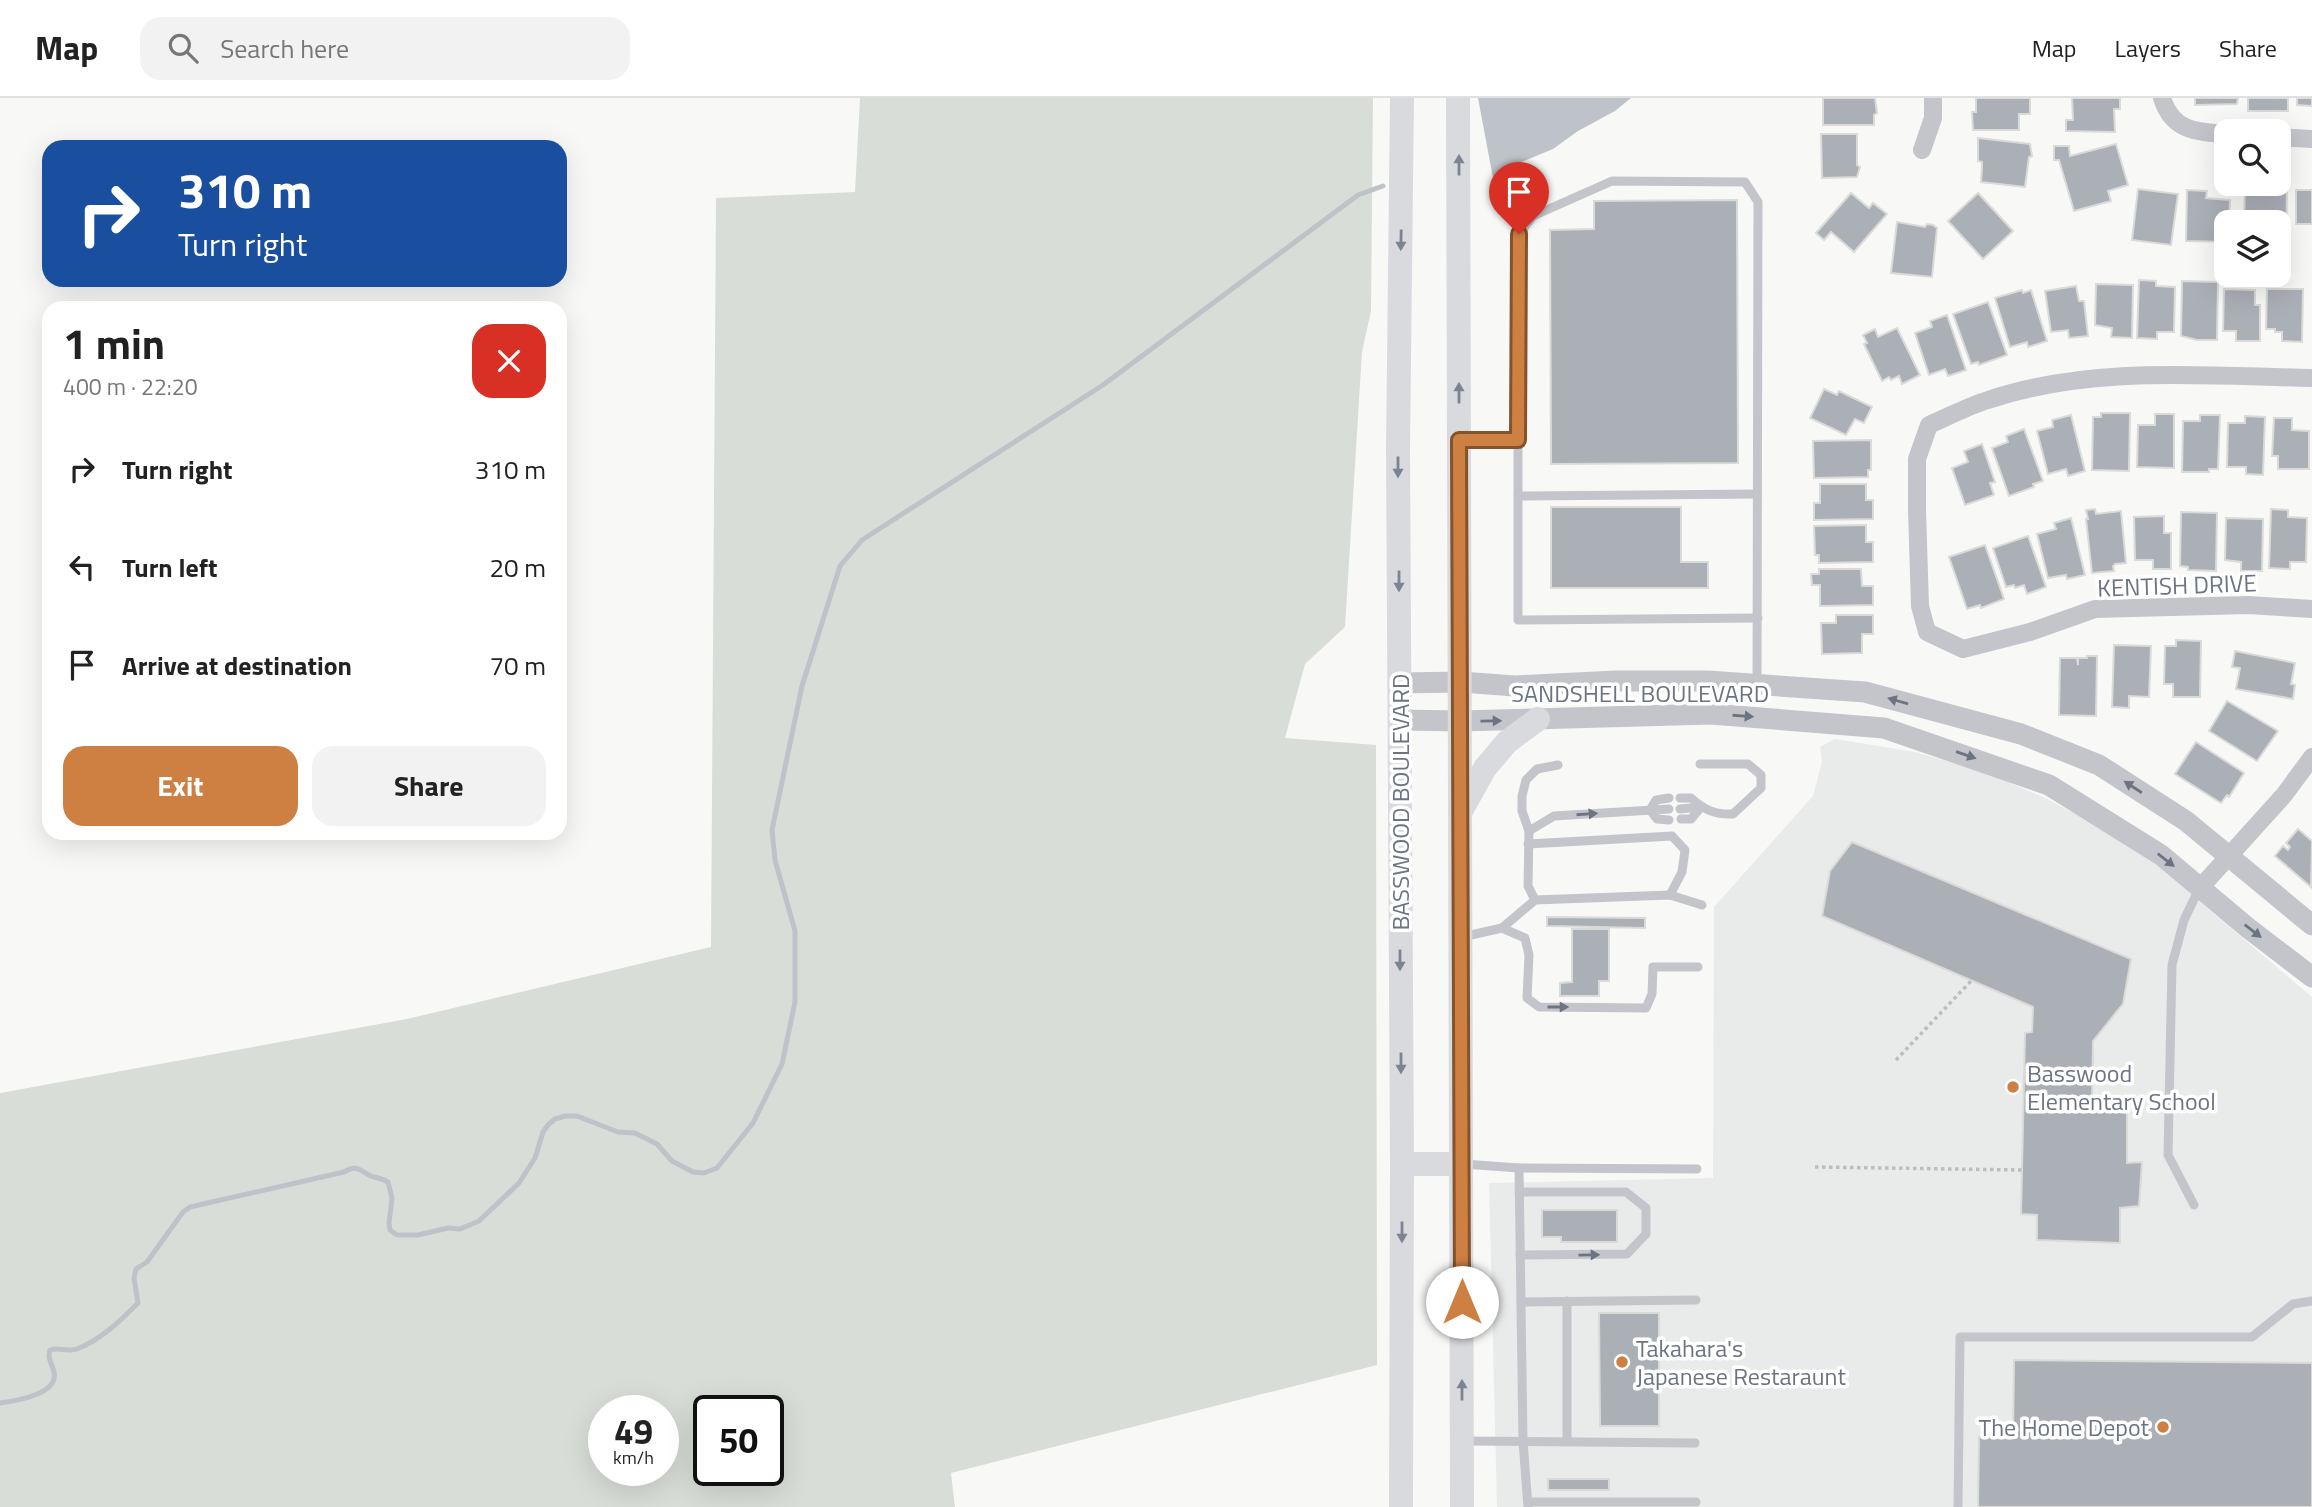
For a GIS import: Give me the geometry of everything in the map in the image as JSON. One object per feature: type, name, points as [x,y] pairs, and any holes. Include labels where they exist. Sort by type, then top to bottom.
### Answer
[{"type":"main road","name":"BASSWOOD BOULEVARD","points":[[1401,1507],[1398,448],[1402,98]]},
{"type":"main road","points":[[1458,98],[1462,1507]]},
{"type":"main road","points":[[1460,811],[1485,768],[1507,742],[1538,719]]},
{"type":"main road","points":[[1402,1164],[1461,1164]]},
{"type":"street","points":[[1923,150],[1933,118],[1933,98]]},
{"type":"street","points":[[2162,98],[2169,115],[2180,125],[2202,133],[2214,134]]},
{"type":"street","points":[[2291,138],[2312,139]]},
{"type":"street","name":"KENTISH DRIVE","points":[[2312,378],[2128,374],[2055,383],[1988,400],[1929,425],[1917,459],[1920,606],[1927,632],[1963,649],[2031,632],[2095,609],[2248,605],[2312,609]]},
{"type":"street","name":"SANDSHELL BOULEVARD","points":[[1399,683],[1461,682],[1516,686],[1616,681],[1708,681],[1865,692],[2021,734],[2099,765],[2186,821],[2312,925]]},
{"type":"street","name":"SANDSHELL BOULEVARD","points":[[1399,720],[1460,722],[1711,714],[1884,728],[2049,785],[2161,855],[2312,978]]},
{"type":"street","points":[[2200,888],[2284,795],[2312,757]]},
{"type":"lane","points":[[1757,684],[1758,618],[1758,202],[1745,182],[1612,181],[1533,216],[1519,234],[1518,620],[1758,618]]},
{"type":"lane","points":[[1459,440],[1518,440]]},
{"type":"lane","points":[[1518,496],[1758,495]]},
{"type":"lane","points":[[1680,798],[1691,798],[1701,807],[1720,815],[1733,814],[1761,788],[1761,775],[1748,764],[1700,764]]},
{"type":"lane","points":[[1535,900],[1528,886],[1529,831],[1522,811],[1522,796],[1526,780],[1537,769],[1558,765]]},
{"type":"lane","points":[[1529,831],[1554,816],[1650,810],[1669,804]]},
{"type":"lane","points":[[1681,809],[1701,807]]},
{"type":"lane","points":[[1681,819],[1691,819],[1701,807]]},
{"type":"lane","points":[[1650,810],[1657,819],[1669,820]]},
{"type":"lane","points":[[1528,844],[1672,836],[1685,850],[1682,872],[1670,895]]},
{"type":"lane","points":[[2194,1205],[2168,1154],[2172,965],[2184,920],[2200,888]]},
{"type":"lane","points":[[1461,937],[1502,928],[1535,900],[1670,895],[1702,905]]},
{"type":"lane","points":[[1502,928],[1525,938],[1529,963],[1527,998],[1539,1007],[1646,1009],[1652,994],[1653,967],[1698,967]]},
{"type":"lane","points":[[1461,1164],[1519,1168],[1697,1170]]},
{"type":"lane","points":[[1519,1168],[1523,1441],[1528,1505],[1696,1502]]},
{"type":"lane","points":[[1520,1192],[1626,1192],[1646,1208],[1646,1234],[1628,1254],[1520,1255]]},
{"type":"lane","points":[[1521,1302],[1696,1300]]},
{"type":"lane","points":[[1567,1301],[1567,1441]]},
{"type":"lane","points":[[1958,1507],[1960,1337],[2252,1337],[2293,1304],[2312,1301]]},
{"type":"lane","points":[[1462,1441],[1695,1443]]},
{"type":"path","points":[[1896,1060],[1972,980]]},
{"type":"path","points":[[1815,1167],[2022,1170]]},
{"type":"shaded area","points":[[860,98],[1373,98],[1371,311],[1362,352],[1345,627],[1305,664],[1285,738],[1376,745],[1377,1365],[951,1473],[955,1507],[0,1507],[0,1093],[407,1019],[711,947],[716,198],[855,192]]},
{"type":"shaded area","points":[[1478,98],[1631,98],[1615,111],[1578,131],[1553,149],[1519,163],[1493,178]]},
{"type":"shaded area","points":[[1835,739],[1915,752],[1985,772],[2045,798],[2104,829],[2153,862],[2312,997],[2312,1507],[1497,1507],[1489,1183],[1713,1178],[1714,907],[1813,796],[1822,762],[1820,747]]},
{"type":"building","points":[[1823,98],[1875,98],[1877,113],[1874,115],[1874,125],[1823,125]]},
{"type":"building","points":[[1976,98],[2030,98],[2030,114],[2019,114],[2019,130],[1973,130],[1972,112],[1976,112]]},
{"type":"building","points":[[2072,98],[2120,98],[2120,109],[2114,109],[2115,132],[2066,131],[2066,120],[2073,120]]},
{"type":"building","points":[[2195,98],[2238,98],[2237,104],[2195,105]]},
{"type":"building","points":[[2248,98],[2288,98],[2288,111],[2248,111]]},
{"type":"building","points":[[2297,98],[2312,98],[2312,106],[2297,105]]},
{"type":"building","points":[[1821,134],[1857,134],[1857,165],[1860,167],[1857,177],[1822,178]]},
{"type":"building","points":[[1978,138],[2030,144],[2032,156],[2029,157],[2025,187],[1981,182],[1982,162],[1978,161]]},
{"type":"building","points":[[2116,144],[2128,185],[2108,191],[2111,201],[2074,211],[2059,160],[2054,160],[2054,146],[2069,146],[2070,156]]},
{"type":"building","points":[[2138,189],[2178,194],[2171,245],[2132,240]]},
{"type":"building","points":[[2187,190],[2207,191],[2206,198],[2230,200],[2230,210],[2214,210],[2214,242],[2186,241]]},
{"type":"building","points":[[2296,190],[2312,190],[2312,224],[2296,224]]},
{"type":"building","points":[[1851,193],[1869,208],[1873,203],[1887,214],[1854,252],[1831,232],[1824,240],[1816,233]]},
{"type":"building","points":[[1978,193],[2013,231],[1983,259],[1948,221]]},
{"type":"building","points":[[2245,196],[2287,196],[2287,210],[2244,210]]},
{"type":"building","points":[[1737,200],[1738,463],[1551,464],[1550,230],[1594,229],[1594,201]]},
{"type":"building","points":[[1897,222],[1925,227],[1927,224],[1937,228],[1932,277],[1891,273]]},
{"type":"building","points":[[2139,280],[2156,281],[2156,286],[2175,287],[2174,332],[2157,332],[2157,339],[2137,338]]},
{"type":"building","points":[[2182,281],[2214,282],[2214,287],[2218,287],[2217,340],[2197,340],[2181,336]]},
{"type":"building","points":[[2096,284],[2133,285],[2132,338],[2111,337],[2112,328],[2095,325]]},
{"type":"building","points":[[2076,286],[2079,301],[2084,301],[2088,336],[2069,338],[2068,330],[2051,332],[2045,291]]},
{"type":"building","points":[[2224,289],[2255,290],[2255,305],[2260,305],[2260,341],[2236,341],[2236,331],[2223,331]]},
{"type":"building","points":[[2267,289],[2303,289],[2302,342],[2282,341],[2282,332],[2266,329]]},
{"type":"building","points":[[2022,290],[2023,293],[2031,290],[2047,341],[2028,347],[2027,342],[2010,347],[1995,298]]},
{"type":"building","points":[[1988,302],[2007,355],[1979,365],[1978,362],[1971,364],[1953,314]]},
{"type":"building","points":[[1947,315],[1966,370],[1948,376],[1945,369],[1929,375],[1915,333],[1932,327],[1930,321]]},
{"type":"building","points":[[1897,328],[1920,375],[1902,384],[1899,376],[1882,381],[1864,344],[1867,343],[1863,335],[1875,329],[1878,337]]},
{"type":"building","points":[[1824,389],[1837,395],[1839,391],[1872,407],[1864,423],[1855,419],[1846,435],[1810,418]]},
{"type":"building","points":[[2101,413],[2130,413],[2129,471],[2092,470],[2093,417],[2101,417]]},
{"type":"building","points":[[2155,414],[2174,414],[2174,468],[2137,467],[2138,425],[2155,425]]},
{"type":"building","points":[[2071,415],[2085,471],[2068,476],[2066,469],[2048,474],[2037,431],[2053,427],[2052,420]]},
{"type":"building","points":[[2200,415],[2220,415],[2218,469],[2209,469],[2209,472],[2182,472],[2183,421],[2200,421]]},
{"type":"building","points":[[2245,416],[2265,417],[2263,475],[2246,474],[2246,467],[2227,467],[2228,423],[2245,423]]},
{"type":"building","points":[[2274,418],[2292,418],[2292,430],[2309,431],[2309,469],[2278,469],[2278,456],[2272,456]]},
{"type":"building","points":[[2024,429],[2043,481],[2009,496],[1992,448],[2008,442],[2006,436]]},
{"type":"building","points":[[1871,440],[1871,470],[1868,470],[1868,477],[1814,478],[1813,441]]},
{"type":"building","points":[[1982,444],[1995,482],[1990,483],[1994,495],[1965,505],[1952,468],[1968,462],[1964,451]]},
{"type":"building","points":[[1820,484],[1866,484],[1866,500],[1873,500],[1873,519],[1814,520],[1814,503],[1820,503]]},
{"type":"building","points":[[1551,507],[1681,507],[1681,562],[1708,562],[1708,588],[1551,588]]},
{"type":"building","points":[[2095,509],[2096,514],[2121,511],[2126,563],[2115,564],[2114,571],[2092,573],[2086,510]]},
{"type":"building","points":[[2271,509],[2288,510],[2288,517],[2307,518],[2306,562],[2290,562],[2290,569],[2269,568]]},
{"type":"building","points":[[2181,512],[2217,513],[2216,571],[2188,570],[2188,567],[2180,566]]},
{"type":"building","points":[[2164,516],[2164,533],[2171,533],[2171,569],[2153,569],[2153,560],[2135,560],[2134,517]]},
{"type":"building","points":[[2071,518],[2085,575],[2067,579],[2066,575],[2048,578],[2037,534],[2056,529],[2054,523]]},
{"type":"building","points":[[2226,518],[2263,519],[2262,571],[2241,571],[2241,562],[2225,560]]},
{"type":"building","points":[[1866,525],[1866,542],[1873,542],[1873,562],[1819,563],[1819,555],[1815,555],[1814,526]]},
{"type":"building","points":[[2028,536],[2046,587],[2027,594],[2024,585],[2006,587],[1993,548]]},
{"type":"building","points":[[1985,545],[2004,599],[1981,608],[1980,605],[1967,609],[1949,557]]},
{"type":"building","points":[[1819,569],[1861,569],[1862,586],[1873,586],[1873,605],[1820,606],[1820,585],[1812,585],[1811,574],[1819,574]]},
{"type":"building","points":[[1836,615],[1873,615],[1873,634],[1862,634],[1862,653],[1822,654],[1821,623],[1836,623]]},
{"type":"building","points":[[2176,640],[2201,641],[2200,697],[2173,697],[2173,684],[2164,684],[2165,646],[2176,646]]},
{"type":"building","points":[[2114,645],[2151,646],[2149,697],[2129,696],[2129,708],[2112,707]]},
{"type":"building","points":[[2235,651],[2295,663],[2291,684],[2295,685],[2293,699],[2236,689],[2240,668],[2232,667]]},
{"type":"building","points":[[2097,656],[2096,716],[2059,715],[2060,658],[2077,658],[2078,665],[2078,658]]},
{"type":"building","points":[[2227,701],[2278,731],[2257,761],[2209,731]]},
{"type":"building","points":[[2196,742],[2244,773],[2229,797],[2227,795],[2221,803],[2175,774]]},
{"type":"building","points":[[2298,829],[2312,841],[2311,887],[2275,856],[2283,846],[2288,850],[2290,847],[2286,843]]},
{"type":"building","points":[[1852,842],[2131,959],[2123,1004],[2093,1041],[2092,1102],[2127,1103],[2127,1163],[2142,1162],[2139,1206],[2120,1208],[2120,1243],[2037,1240],[2037,1215],[2021,1214],[2025,1033],[2032,1032],[2033,1007],[1822,916],[1830,871]]},
{"type":"building","points":[[1547,917],[1645,918],[1645,928],[1547,926]]},
{"type":"building","points":[[1572,929],[1609,929],[1609,981],[1599,981],[1599,996],[1560,996],[1560,983],[1572,982]]},
{"type":"building","points":[[1542,1210],[1617,1210],[1617,1242],[1561,1242],[1561,1237],[1542,1237]]},
{"type":"building","points":[[1599,1313],[1659,1313],[1659,1426],[1600,1426]]},
{"type":"building","name":"The Home Depot","points":[[2014,1360],[2312,1363],[2312,1507],[1978,1507],[1979,1437],[2013,1437]]},
{"type":"building","points":[[1548,1479],[1609,1479],[1609,1490],[1548,1490]]},
{"type":"waterway","points":[[0,1403],[35,1395],[50,1386],[54,1380],[50,1350],[74,1350],[86,1345],[110,1329],[138,1303],[134,1278],[136,1269],[147,1262],[183,1212],[190,1207],[355,1168],[388,1182],[392,1198],[390,1230],[397,1235],[418,1235],[448,1228],[460,1229],[479,1221],[519,1183],[535,1158],[543,1132],[555,1119],[565,1116],[577,1116],[618,1132],[635,1133],[657,1144],[672,1161],[693,1172],[704,1173],[717,1168],[753,1123],[782,1064],[795,1002],[795,931],[775,860],[772,830],[802,686],[840,566],[862,540],[1103,385],[1358,195],[1383,186]]},
{"type":"place","name":"Basswood Elementary School","points":[[2013,1087]]},
{"type":"place","name":"Takahara's Japanese Restaraunt","points":[[1622,1362]]},
{"type":"place","name":"The Home Depot","points":[[2163,1427]]},
{"type":"route","points":[[1462,1302],[1459,440],[1518,440],[1519,234]]}]
